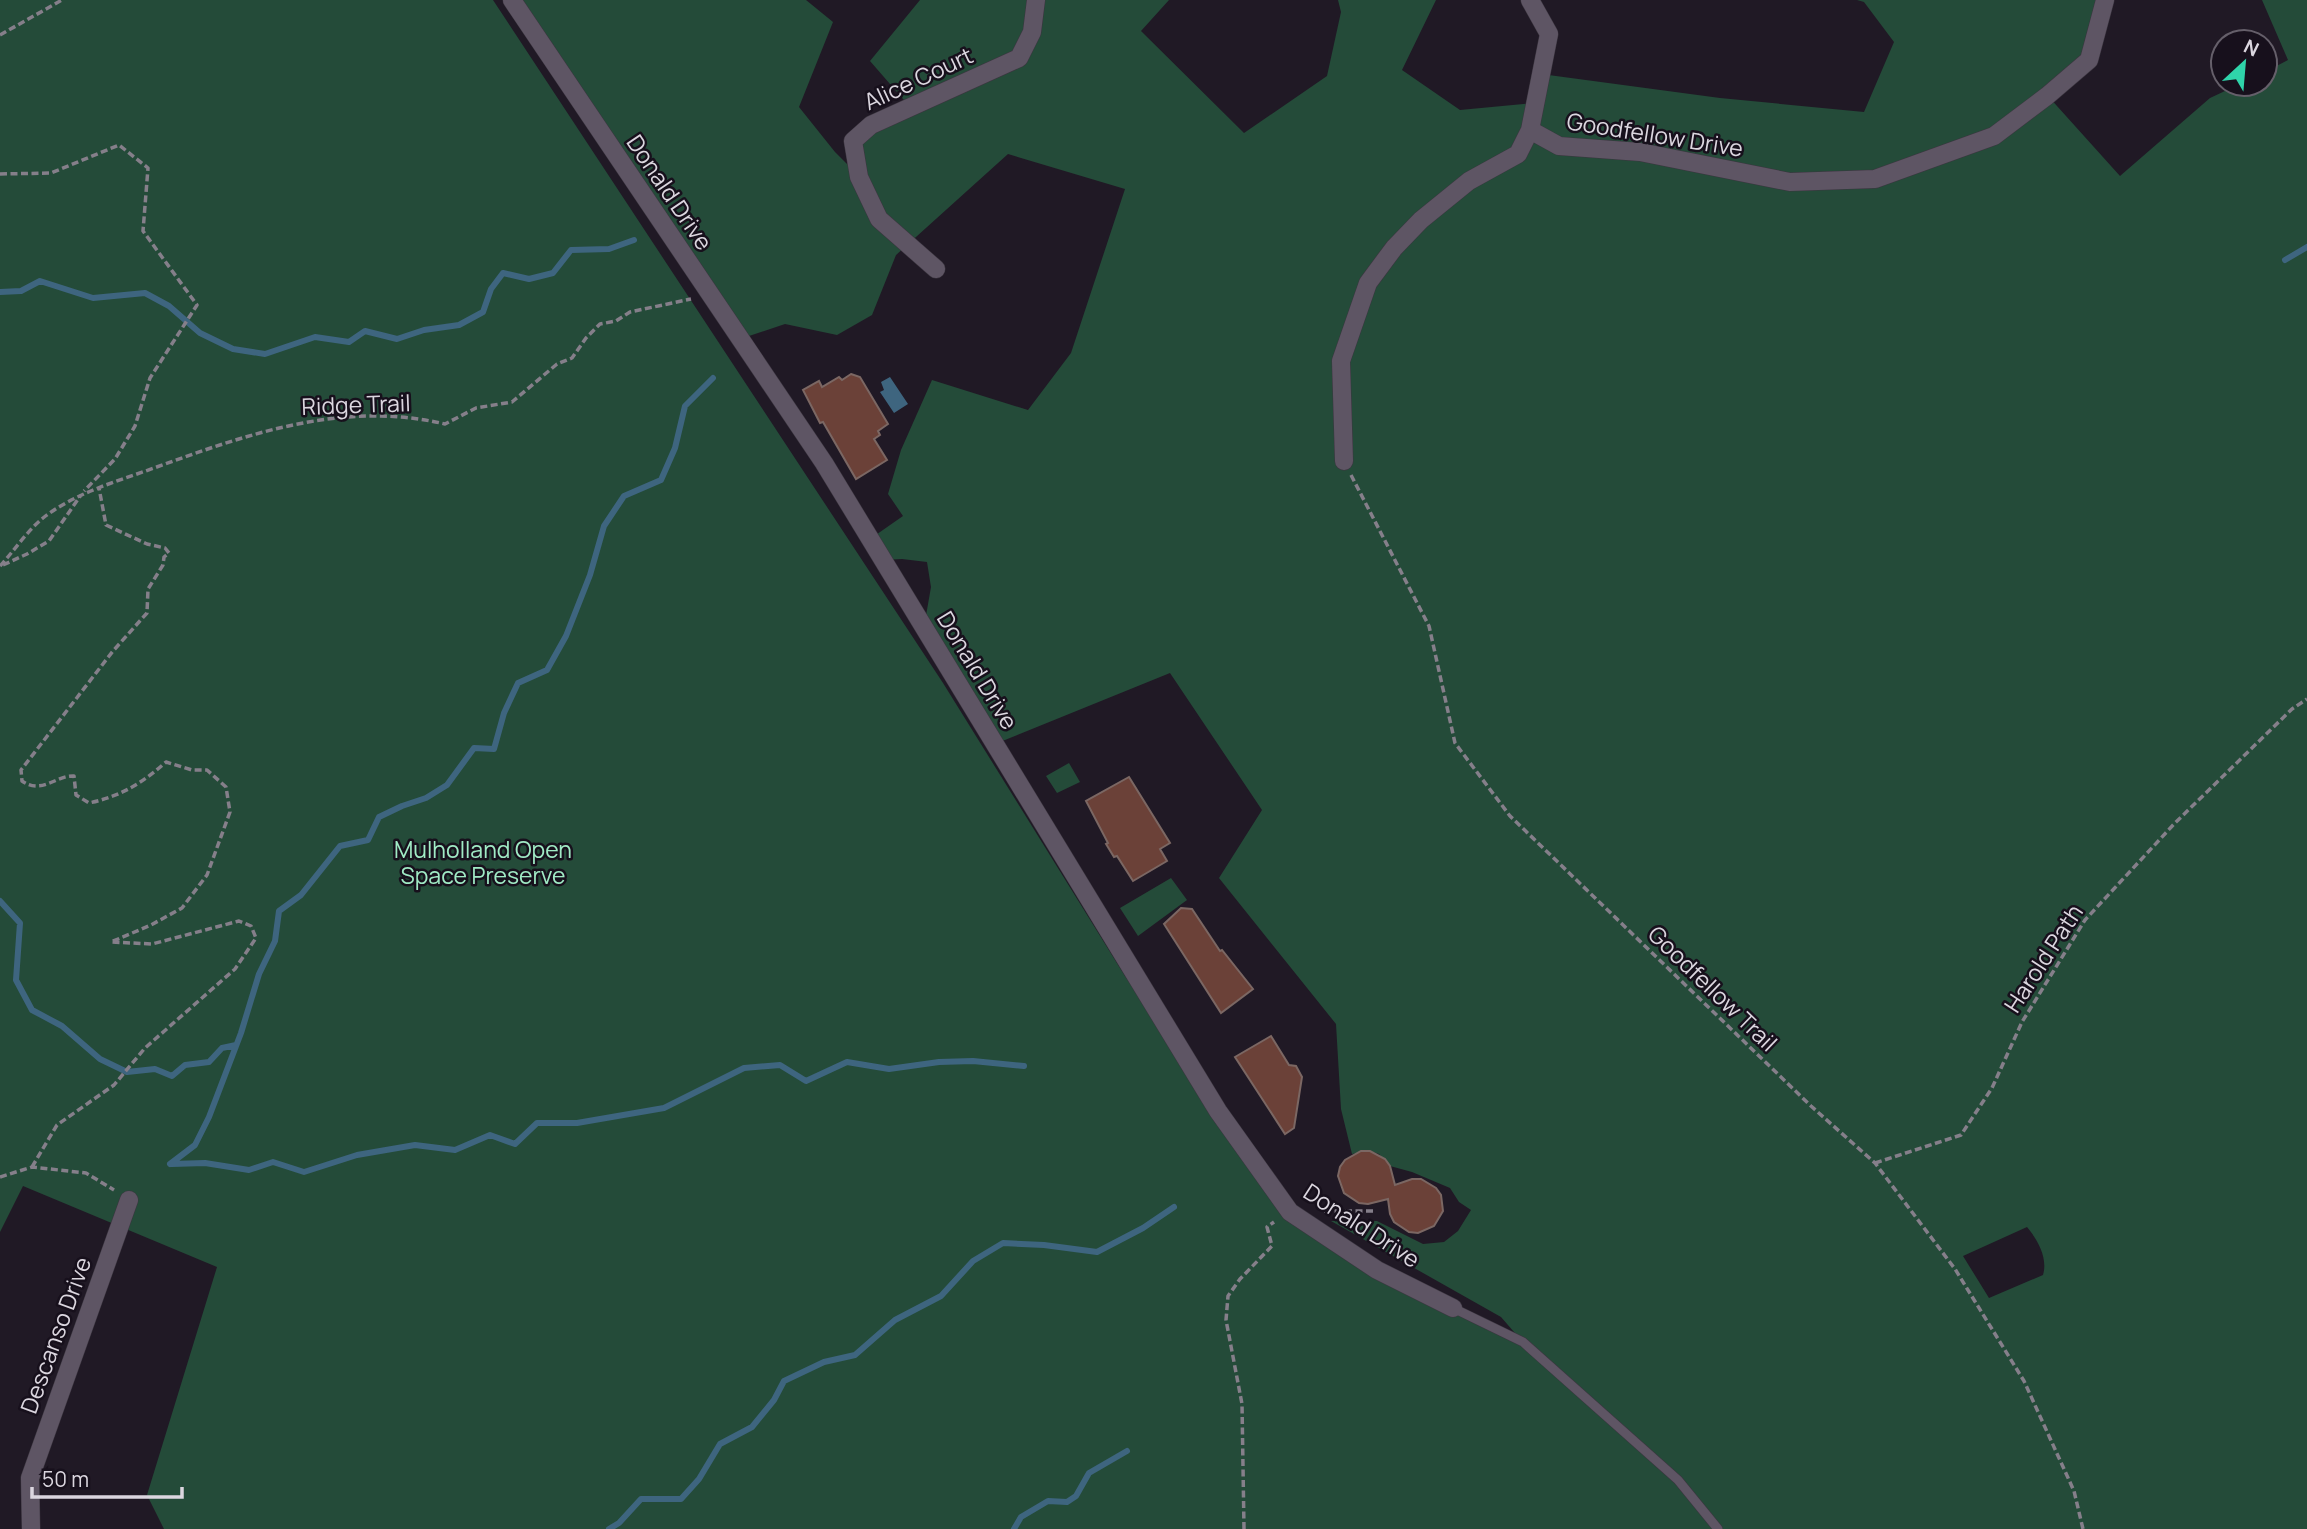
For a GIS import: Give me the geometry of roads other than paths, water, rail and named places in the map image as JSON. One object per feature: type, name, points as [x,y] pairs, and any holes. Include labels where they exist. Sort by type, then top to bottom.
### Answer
[{"type":"street","name":"Donald Drive","points":[[512,0],[824,463],[1218,1111],[1290,1212],[1377,1269],[1453,1308]]},
{"type":"street","name":"Alice Court","points":[[936,269],[879,219],[859,177],[853,141],[872,125],[1019,58],[1032,32],[1036,0]]},
{"type":"street","points":[[1344,461],[1341,361],[1368,283],[1394,248],[1421,220],[1469,181],[1518,154],[1530,130],[1549,34],[1530,0]]},
{"type":"street","name":"Goodfellow Drive","points":[[1530,130],[1559,146],[1640,152],[1790,181],[1875,179],[1994,136],[2047,96],[2089,60],[2105,0]]},
{"type":"street","name":"Descanso Drive","points":[[31,1529],[30,1478],[130,1200]]},
{"type":"lane","points":[[1453,1308],[1523,1342],[1678,1480],[1718,1529]]},
{"type":"water","points":[[890,377],[908,404],[894,413],[880,392],[884,390],[881,382]]},
{"type":"waterway","points":[[0,292],[21,291],[40,281],[93,298],[145,293],[169,306],[200,333],[233,349],[265,354],[315,337],[349,342],[365,331],[397,339],[424,330],[459,325],[483,312],[491,289],[503,273],[529,279],[553,273],[571,250],[609,249],[634,240]]},
{"type":"waterway","points":[[2285,260],[2307,247]]},
{"type":"waterway","points":[[170,1164],[195,1145],[209,1117],[241,1033],[259,974],[275,941],[279,911],[301,895],[340,846],[368,840],[379,817],[426,798],[447,785],[474,748],[494,749],[504,713],[518,683],[547,670],[566,636],[590,575],[604,526],[624,496],[661,480],[675,448],[685,406],[713,378]]},
{"type":"waterway","points":[[0,901],[20,923],[16,980],[32,1010],[62,1026],[100,1059],[127,1072],[155,1069],[172,1076],[185,1065],[209,1062],[222,1048],[236,1045]]},
{"type":"waterway","points":[[172,1164],[205,1163],[249,1170],[273,1162],[304,1172],[357,1155],[415,1145],[455,1150],[490,1135],[515,1144],[537,1123],[577,1123],[664,1108],[744,1068],[780,1065],[806,1081],[847,1062],[889,1069],[939,1062],[973,1061],[1024,1066]]},
{"type":"waterway","points":[[609,1529],[619,1523],[641,1499],[681,1499],[699,1479],[720,1444],[752,1427],[774,1400],[784,1381],[824,1362],[855,1355],[895,1320],[941,1296],[973,1261],[1003,1243],[1097,1252],[1143,1228],[1174,1207]]},
{"type":"waterway","points":[[1014,1529],[1021,1517],[1048,1501],[1067,1502],[1076,1496],[1089,1473],[1127,1451]]},
{"type":"park label","name":"Mulholland Open Space Preserve","points":[[483,862]]}]
